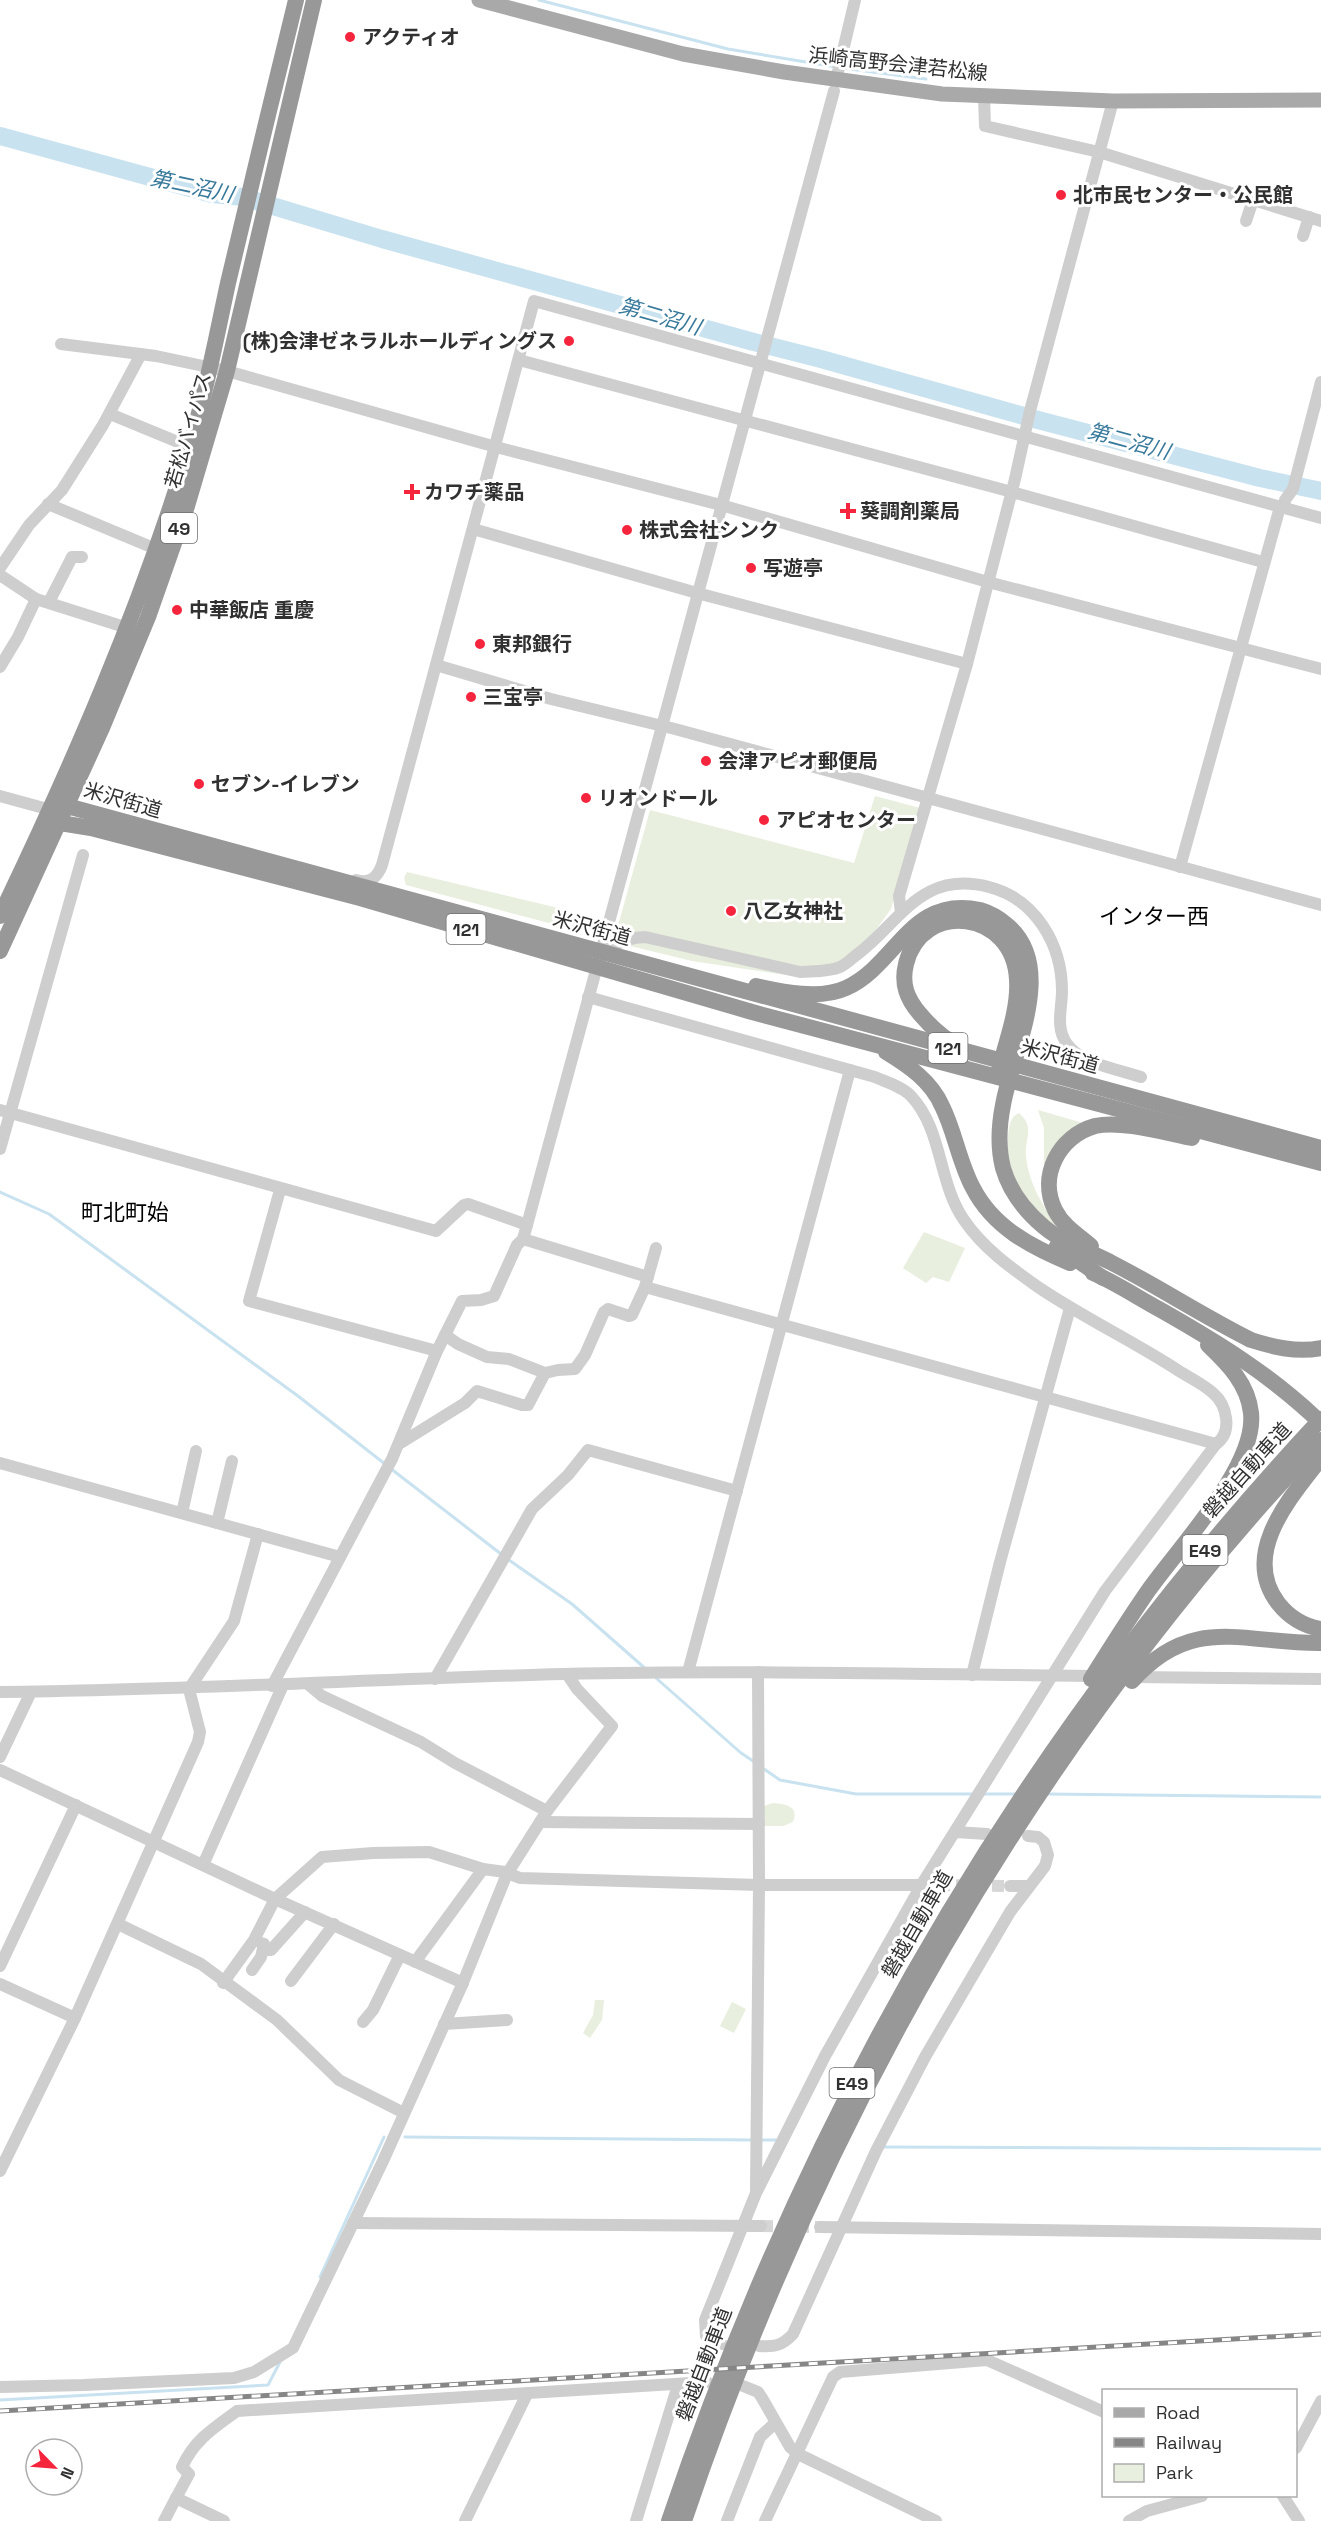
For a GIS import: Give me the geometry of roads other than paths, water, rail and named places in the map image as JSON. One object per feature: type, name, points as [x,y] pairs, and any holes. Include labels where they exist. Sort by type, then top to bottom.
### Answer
[{"type":"highway","name":"若松バイパス","points":[[67,806],[135,630],[156,549],[190,447],[296,0]]},
{"type":"highway","name":"若松バイパス","points":[[0,951],[187,506],[227,371],[314,0]]},
{"type":"highway","name":"米沢街道","points":[[55,817],[67,806],[405,899],[598,959],[752,1012],[1320,1158]]},
{"type":"highway","name":"若松バイパス","points":[[0,916],[55,817]]},
{"type":"highway","name":"米沢街道","points":[[55,817],[598,959],[658,967],[981,1057],[1320,1158]]},
{"type":"highway","points":[[658,967],[765,988],[811,994],[830,993],[845,989],[860,980],[908,930],[930,915],[946,909],[964,908],[997,917],[1022,942],[1031,971],[1031,989],[1014,1037],[997,1105],[989,1144],[993,1168],[1010,1204],[1034,1230],[1103,1278]]},
{"type":"highway","points":[[981,1057],[952,1043],[937,1031],[908,998],[904,986],[904,971],[908,956],[922,935],[943,924],[954,921],[969,922],[994,932],[1004,941],[1015,964],[1017,981],[1014,1037]]},
{"type":"highway","points":[[871,1042],[905,1063],[926,1080],[942,1105],[961,1162],[974,1190],[994,1217],[1011,1233],[1037,1249],[1190,1317],[1251,1340],[1300,1350],[1321,1348]]},
{"type":"highway","points":[[997,1105],[1001,1157],[1007,1179],[1016,1198],[1046,1228],[1073,1245],[1112,1263]]},
{"type":"highway","points":[[1320,1158],[1298,1161],[1239,1146],[1126,1127],[1096,1126],[1077,1134],[1065,1144],[1054,1160],[1048,1179],[1054,1209],[1062,1221],[1112,1263],[1190,1317],[1263,1362],[1321,1411]]},
{"type":"highway","points":[[1190,1317],[1280,1386],[1321,1421]]},
{"type":"highway","points":[[1105,1668],[1148,1592],[1238,1467],[1251,1425],[1251,1412],[1238,1377],[1190,1317]]},
{"type":"highway","name":"磐越自動車道","points":[[669,2521],[740,2347],[788,2215],[850,2088],[921,1956],[992,1832],[1064,1747],[1120,1689],[1244,1526],[1315,1446],[1321,1421]]},
{"type":"highway","points":[[1315,1446],[1293,1494],[1274,1525],[1266,1556],[1269,1587],[1285,1612],[1298,1621],[1321,1629]]},
{"type":"highway","name":"磐越自動車道","points":[[740,2347],[863,2093],[934,1962],[1022,1833],[1091,1689],[1105,1668],[1228,1522],[1315,1446]]},
{"type":"highway","points":[[1138,1666],[1171,1648],[1202,1638],[1237,1636],[1321,1643]]},
{"type":"highway","name":"磐越自動車道","points":[[684,2521],[726,2381]]},
{"type":"main road","name":"浜崎高野会津若松線","points":[[479,0],[683,54],[942,93],[1113,102],[1321,100]]},
{"type":"street","points":[[203,1865],[277,1686],[340,1557],[392,1459],[437,1351],[462,1301],[481,1300],[494,1296],[517,1245],[523,1239],[837,76],[855,0]]},
{"type":"street","points":[[984,96],[986,126],[1099,152],[1321,221]]},
{"type":"street","points":[[901,913],[899,896],[967,664],[1026,436],[1029,416],[1113,102]]},
{"type":"street","points":[[1246,222],[1253,200]]},
{"type":"street","points":[[1303,236],[1309,217]]},
{"type":"street","points":[[309,873],[331,873],[369,881],[378,874],[382,865],[534,301],[1321,518]]},
{"type":"street","points":[[61,344],[141,354],[227,371],[496,447],[721,505],[988,582],[1321,669]]},
{"type":"street","points":[[0,568],[30,525],[62,490],[110,414],[141,354]]},
{"type":"street","points":[[519,360],[1263,562]]},
{"type":"street","points":[[1180,867],[1263,562],[1282,507],[1294,485],[1319,397],[1321,382]]},
{"type":"street","points":[[110,414],[190,447]]},
{"type":"street","points":[[48,504],[156,549]]},
{"type":"street","points":[[473,529],[697,593],[967,664]]},
{"type":"street","points":[[49,603],[72,557],[82,557]]},
{"type":"street","points":[[0,575],[36,598],[135,630]]},
{"type":"street","points":[[0,667],[18,637],[36,598]]},
{"type":"street","points":[[436,665],[551,699],[662,725],[1321,905]]},
{"type":"street","points":[[0,796],[55,817]]},
{"type":"street","points":[[0,1149],[5,1112],[83,855]]},
{"type":"street","points":[[382,865],[387,884],[397,895],[405,899]]},
{"type":"street","points":[[598,959],[621,941],[634,937],[645,937],[800,972],[824,971],[840,967],[876,938],[910,903],[925,893],[956,884],[990,887],[1022,904],[1037,917],[1048,932],[1055,947],[1060,968],[1062,991],[1060,1030],[1066,1044],[1077,1055],[1141,1077]]},
{"type":"street","points":[[588,996],[876,1077],[910,1094],[933,1133],[946,1182],[964,1220],[986,1246],[1007,1264],[1070,1308],[1163,1361],[1214,1394],[1225,1413],[1227,1427],[1223,1439],[1216,1444],[1105,1591],[922,1884],[825,2056],[756,2193],[705,2320],[706,2336],[740,2347],[775,2347],[786,2342],[793,2334],[878,2147],[975,1968],[1044,1866],[1048,1855],[1044,1842],[1038,1837],[1022,1833]]},
{"type":"street","points":[[688,1672],[850,1070]]},
{"type":"street","points":[[5,1112],[280,1190],[436,1231],[464,1205],[468,1204],[527,1225]]},
{"type":"street","points":[[280,1190],[249,1301],[437,1351]]},
{"type":"street","points":[[523,1239],[647,1282],[781,1324],[1216,1444]]},
{"type":"street","points":[[445,1335],[458,1344],[487,1357],[509,1359],[545,1373],[575,1369],[585,1355],[604,1312],[608,1309],[632,1315],[647,1282],[656,1248]]},
{"type":"street","points":[[972,1676],[1000,1562],[1070,1308]]},
{"type":"street","points":[[399,1444],[465,1404],[477,1391],[528,1405],[545,1373]]},
{"type":"street","points":[[435,1679],[532,1509],[568,1475],[588,1450],[737,1491]]},
{"type":"street","points":[[182,1513],[196,1451]]},
{"type":"street","points":[[217,1523],[232,1461]]},
{"type":"street","points":[[0,1463],[340,1557]]},
{"type":"street","points":[[0,2171],[75,2019],[198,1742],[200,1732],[189,1689],[234,1621],[258,1534]]},
{"type":"street","points":[[0,1692],[189,1689],[567,1674],[688,1672],[1321,1679]]},
{"type":"street","points":[[756,2193],[759,1885],[758,1672]]},
{"type":"street","points":[[0,2387],[234,2378],[254,2372],[292,2348],[354,2223],[463,1983],[507,1874],[547,1811],[612,1726],[577,1689],[567,1674]]},
{"type":"street","points":[[309,1684],[322,1696],[421,1742],[455,1763],[547,1811]]},
{"type":"street","points":[[0,1756],[31,1692]]},
{"type":"street","points":[[0,1770],[275,1899],[463,1983]]},
{"type":"street","points":[[0,1966],[76,1805]]},
{"type":"street","points":[[540,1822],[759,1824]]},
{"type":"street","points":[[955,1832],[992,1832]]},
{"type":"street","points":[[223,1983],[254,1940],[275,1899],[322,1857],[373,1852],[429,1852],[520,1878],[759,1885],[938,1885]]},
{"type":"street","points":[[415,1962],[483,1869]]},
{"type":"street","points":[[1010,1886],[1029,1886]]},
{"type":"street","points":[[264,1950],[271,1950],[305,1912]]},
{"type":"street","points":[[118,1924],[189,1957],[277,2020],[339,2080],[404,2113]]},
{"type":"street","points":[[291,1981],[334,1924]]},
{"type":"street","points":[[252,1970],[264,1950],[264,1944],[254,1940]]},
{"type":"street","points":[[363,2022],[373,2010],[400,1955]]},
{"type":"street","points":[[0,1984],[75,2019]]},
{"type":"street","points":[[444,2024],[507,2020]]},
{"type":"street","points":[[354,2223],[761,2226]]},
{"type":"street","points":[[820,2227],[1321,2234]]},
{"type":"street","points":[[765,2521],[833,2377],[840,2372],[987,2360],[1102,2411]]},
{"type":"street","points":[[164,2521],[189,2474],[182,2467],[189,2452],[196,2442],[237,2410],[726,2381],[758,2392],[790,2447],[798,2454],[936,2521]]},
{"type":"street","points":[[636,2521],[678,2385]]},
{"type":"street","points":[[465,2521],[527,2394]]},
{"type":"street","points":[[1297,2446],[1321,2401]]},
{"type":"street","points":[[727,2521],[760,2437],[775,2423]]},
{"type":"street","points":[[1129,2521],[1147,2511],[1198,2497]]},
{"type":"street","points":[[1284,2497],[1299,2521]]},
{"type":"street","points":[[176,2498],[224,2521]]},
{"type":"waterway","points":[[539,0],[728,49],[836,67]]},
{"type":"waterway","points":[[842,68],[926,79]]},
{"type":"waterway","name":"第二沼川","points":[[0,136],[212,194],[243,197],[382,239],[1038,420],[1260,478],[1321,491]]},
{"type":"waterway","points":[[0,1192],[49,1214],[298,1396],[385,1464]]},
{"type":"waterway","points":[[390,1468],[501,1554]]},
{"type":"waterway","points":[[506,1558],[572,1604],[647,1670]]},
{"type":"waterway","points":[[656,1678],[741,1753],[756,1763]]},
{"type":"waterway","points":[[761,1767],[780,1780],[856,1794],[974,1794]]},
{"type":"waterway","points":[[984,1794],[1016,1794]]},
{"type":"waterway","points":[[1047,1794],[1321,1797]]},
{"type":"waterway","points":[[320,2277],[384,2137]]},
{"type":"waterway","points":[[405,2137],[753,2140]]},
{"type":"waterway","points":[[760,2140],[776,2140]]},
{"type":"waterway","points":[[882,2147],[1321,2149]]},
{"type":"waterway","points":[[0,2400],[268,2385],[280,2362]]},
{"type":"tunnel","points":[[938,1885],[1010,1886]]},
{"type":"tunnel","points":[[761,2226],[820,2227]]},
{"type":"railway","points":[[0,2411],[1321,2334]]},
{"type":"place","name":"アクティオ","points":[[350,37]]},
{"type":"place","name":"北市民センター・公民館","points":[[1061,195]]},
{"type":"place","name":"(株)会津ゼネラルホールディングス","points":[[569,341]]},
{"type":"place","name":"カワチ薬品","points":[[412,492]]},
{"type":"place","name":"葵調剤薬局","points":[[848,511]]},
{"type":"place","name":"株式会社シンク","points":[[627,530]]},
{"type":"place","name":"写遊亭","points":[[751,568]]},
{"type":"place","name":"中華飯店 重慶","points":[[177,610]]},
{"type":"place","name":"東邦銀行","points":[[480,644]]},
{"type":"place","name":"三宝亭","points":[[471,697]]},
{"type":"place","name":"会津アピオ郵便局","points":[[706,761]]},
{"type":"place","name":"セブン-イレブン","points":[[199,784]]},
{"type":"place","name":"リオンドール","points":[[586,798]]},
{"type":"place","name":"アピオセンター","points":[[764,820]]},
{"type":"place","name":"八乙女神社","points":[[731,911]]},
{"type":"district","name":"インター西","points":[[1154,916]]},
{"type":"district","name":"町北町始","points":[[125,1212]]}]
